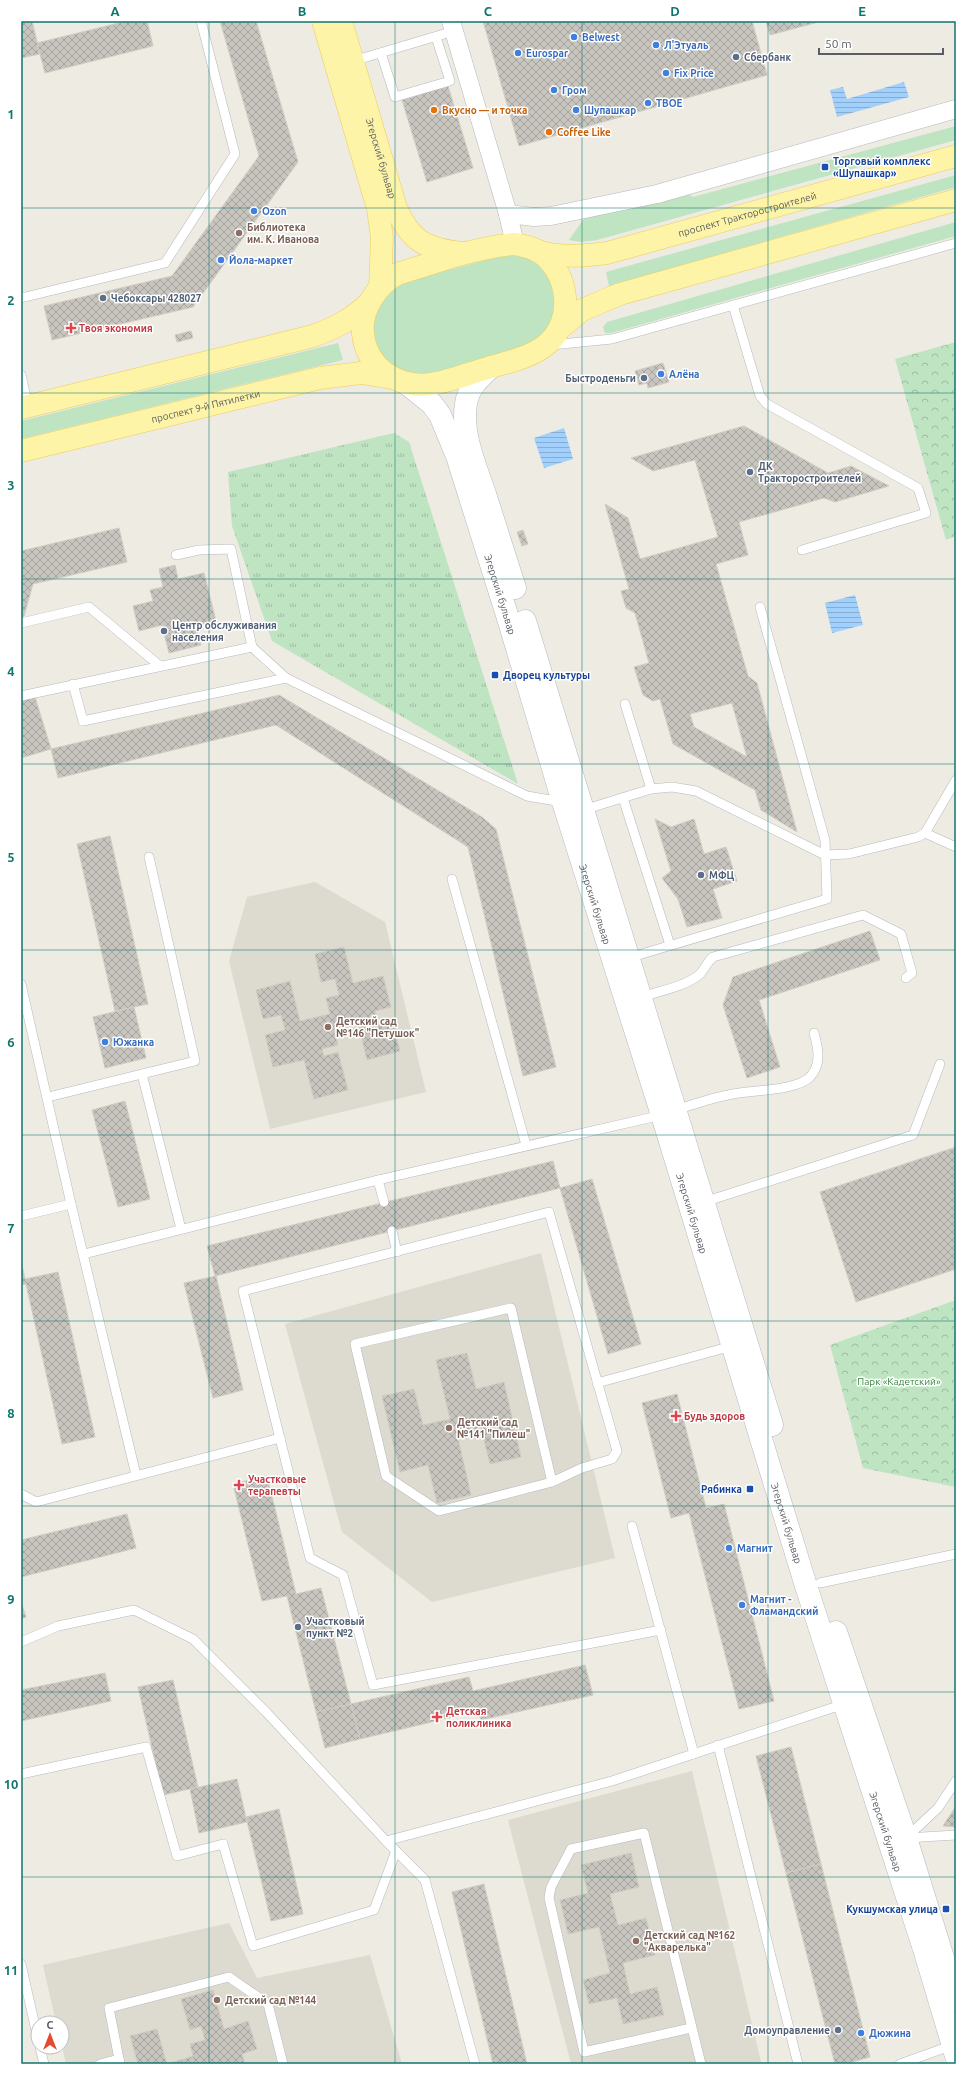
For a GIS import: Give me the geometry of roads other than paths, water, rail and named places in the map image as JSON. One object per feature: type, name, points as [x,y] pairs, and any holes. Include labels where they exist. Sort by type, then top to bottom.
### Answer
[{"type":"main road","name":"Эгерский бульвар","points":[[323,21],[378,209],[382,238],[375,294],[364,316],[362,330],[364,344],[370,358],[432,404],[448,432],[507,615],[573,806]]},
{"type":"main road","name":"Эгерский бульвар","points":[[340,21],[396,208],[403,223],[420,242],[432,248],[467,253]]},
{"type":"main road","name":"проспект Тракторостроителей","points":[[515,244],[537,251],[568,256],[586,256],[607,253],[956,156]]},
{"type":"main road","points":[[552,337],[582,310],[620,294],[956,200]]},
{"type":"main road","points":[[25,407],[313,336],[337,327],[356,316],[375,294],[397,274],[496,245],[515,244]]},
{"type":"main road","points":[[537,251],[554,267],[560,276],[564,288],[564,314],[552,337]]},
{"type":"main road","name":"проспект 9-й Пятилетки","points":[[21,451],[320,378],[361,373],[400,381],[433,384],[532,353],[552,337]]},
{"type":"main road","name":"Эгерский бульвар","points":[[491,367],[472,386],[468,396],[465,415],[468,435],[573,806],[851,1701],[898,1841],[956,2000]]},
{"type":"main road","name":"Эгерский бульвар","points":[[669,1112],[704,1202],[739,1344],[820,1583],[851,1701]]},
{"type":"main road","name":"Эгерский бульвар","points":[[898,1841],[924,1949],[955,2048]]},
{"type":"street","points":[[452,26],[508,214],[515,244]]},
{"type":"street","points":[[508,214],[534,217],[551,216],[657,194],[956,109]]},
{"type":"lane","points":[[21,298],[165,263],[235,154],[200,21]]},
{"type":"lane","points":[[353,61],[436,37],[452,26]]},
{"type":"lane","points":[[381,53],[395,97],[450,81],[436,37]]},
{"type":"lane","points":[[552,337],[612,339],[956,243]]},
{"type":"lane","points":[[733,305],[760,396],[767,404],[918,488],[926,513],[802,550]]},
{"type":"lane","points":[[21,375],[25,407]]},
{"type":"lane","points":[[176,555],[199,550],[231,549],[252,647],[286,678],[527,796],[573,806],[623,798],[651,789],[672,787],[696,791],[826,855],[849,854],[918,837],[925,833],[956,780]]},
{"type":"lane","points":[[21,623],[89,607],[160,666]]},
{"type":"lane","points":[[621,960],[827,899],[825,840],[760,607]]},
{"type":"lane","points":[[21,696],[252,647]]},
{"type":"lane","points":[[73,684],[83,722],[286,678]]},
{"type":"lane","points":[[625,704],[651,789]]},
{"type":"lane","points":[[623,798],[670,945]]},
{"type":"lane","points":[[925,833],[956,848]]},
{"type":"lane","points":[[48,1097],[195,1061],[149,857]]},
{"type":"lane","points":[[452,880],[526,1145]]},
{"type":"lane","points":[[634,1000],[692,980],[701,973],[707,962],[713,957],[863,915],[901,934],[912,973],[906,978]]},
{"type":"lane","points":[[21,984],[48,1097],[71,1204],[136,1475]]},
{"type":"lane","points":[[84,1254],[378,1180],[669,1112],[732,1094],[797,1084],[810,1077],[818,1064],[818,1050],[814,1033]]},
{"type":"lane","points":[[704,1202],[913,1135],[940,1064]]},
{"type":"lane","points":[[142,1074],[182,1229]]},
{"type":"lane","points":[[378,1180],[384,1202]]},
{"type":"lane","points":[[21,1216],[71,1204]]},
{"type":"lane","points":[[552,1482],[511,1308],[355,1344],[386,1476],[439,1511],[552,1482],[582,1468],[612,1459],[617,1451],[549,1212],[243,1291],[251,1315],[310,1558],[343,1575],[372,1685],[661,1630]]},
{"type":"lane","points":[[392,1231],[397,1252]]},
{"type":"lane","points":[[597,1383],[739,1344]]},
{"type":"lane","points":[[21,1494],[36,1502],[280,1438]]},
{"type":"lane","points":[[632,1526],[694,1754]]},
{"type":"lane","points":[[820,1583],[956,1554]]},
{"type":"lane","points":[[21,1642],[58,1626],[134,1610],[193,1639],[262,1708],[386,1841],[425,1880],[475,2064]]},
{"type":"lane","points":[[386,1841],[612,1781],[851,1701]]},
{"type":"lane","points":[[718,1745],[798,2064]]},
{"type":"lane","points":[[21,1774],[146,1747],[177,1856],[223,1844],[253,1946],[374,1910],[396,1851]]},
{"type":"lane","points":[[898,1841],[938,1808],[956,1781]]},
{"type":"lane","points":[[691,2028],[584,2052],[549,1898],[551,1887],[572,1849],[644,1833],[701,2064]]},
{"type":"lane","points":[[898,1841],[956,1835]]},
{"type":"lane","points":[[21,1964],[33,2015]]},
{"type":"lane","points":[[100,2064],[120,2062],[109,2008],[229,1977],[268,2004],[283,2064]]},
{"type":"lane","points":[[900,2064],[955,2048]]},
{"type":"water","points":[[904,82],[909,97],[837,117],[830,90],[843,87],[847,99]]},
{"type":"water","points":[[564,428],[573,459],[544,468],[534,438]]},
{"type":"water","points":[[855,595],[863,625],[832,633],[825,603]]},
{"type":"place","name":"Belwest","points":[[574,37]]},
{"type":"place","name":"Л'Этуаль","points":[[656,45]]},
{"type":"place","name":"Eurospar","points":[[518,53]]},
{"type":"place","name":"Сбербанк","points":[[736,57]]},
{"type":"place","name":"Fix Price","points":[[666,73]]},
{"type":"place","name":"Гром","points":[[554,90]]},
{"type":"place","name":"ТВОЕ","points":[[648,103]]},
{"type":"place","name":"Вкусно — и точка","points":[[434,110]]},
{"type":"place","name":"Шупашкар","points":[[576,110]]},
{"type":"place","name":"Coffee Like","points":[[549,132]]},
{"type":"place","name":"Торговый комплекс «Шупашкар»","points":[[825,167]]},
{"type":"place","name":"Ozon","points":[[254,211]]},
{"type":"place","name":"Библиотека им. К. Иванова","points":[[239,233]]},
{"type":"place","name":"Йола-маркет","points":[[221,260]]},
{"type":"place","name":"Чебоксары 428027","points":[[103,298]]},
{"type":"place","name":"Твоя экономия","points":[[71,328]]},
{"type":"place","name":"Алёна","points":[[661,374]]},
{"type":"place","name":"Быстроденьги","points":[[644,378]]},
{"type":"place","name":"ДК Тракторостроителей","points":[[750,472]]},
{"type":"place","name":"Центр обслуживания населения","points":[[164,631]]},
{"type":"place","name":"Дворец культуры","points":[[495,675]]},
{"type":"place","name":"МФЦ","points":[[701,875]]},
{"type":"place","name":"Детский сад №146 \"Петушок\"","points":[[328,1027]]},
{"type":"place","name":"Южанка","points":[[105,1042]]},
{"type":"place","name":"Будь здоров","points":[[676,1416]]},
{"type":"place","name":"Детский сад №141 \"Пилеш\"","points":[[449,1428]]},
{"type":"place","name":"Участковые терапевты","points":[[239,1485]]},
{"type":"place","name":"Рябинка","points":[[750,1489]]},
{"type":"place","name":"Магнит","points":[[729,1548]]},
{"type":"place","name":"Магнит - Фламандский","points":[[742,1605]]},
{"type":"place","name":"Участковый пункт №2","points":[[298,1627]]},
{"type":"place","name":"Детская поликлиника","points":[[437,1717]]},
{"type":"place","name":"Кукшумская улица","points":[[946,1909]]},
{"type":"place","name":"Детский сад №162 \"Акварелька\"","points":[[636,1941]]},
{"type":"place","name":"Детский сад №144","points":[[217,2000]]},
{"type":"place","name":"Домоуправление","points":[[838,2030]]},
{"type":"place","name":"Дюжина","points":[[861,2033]]},
{"type":"park label","name":"Парк «Кадетский»","points":[[899,1381]]}]
